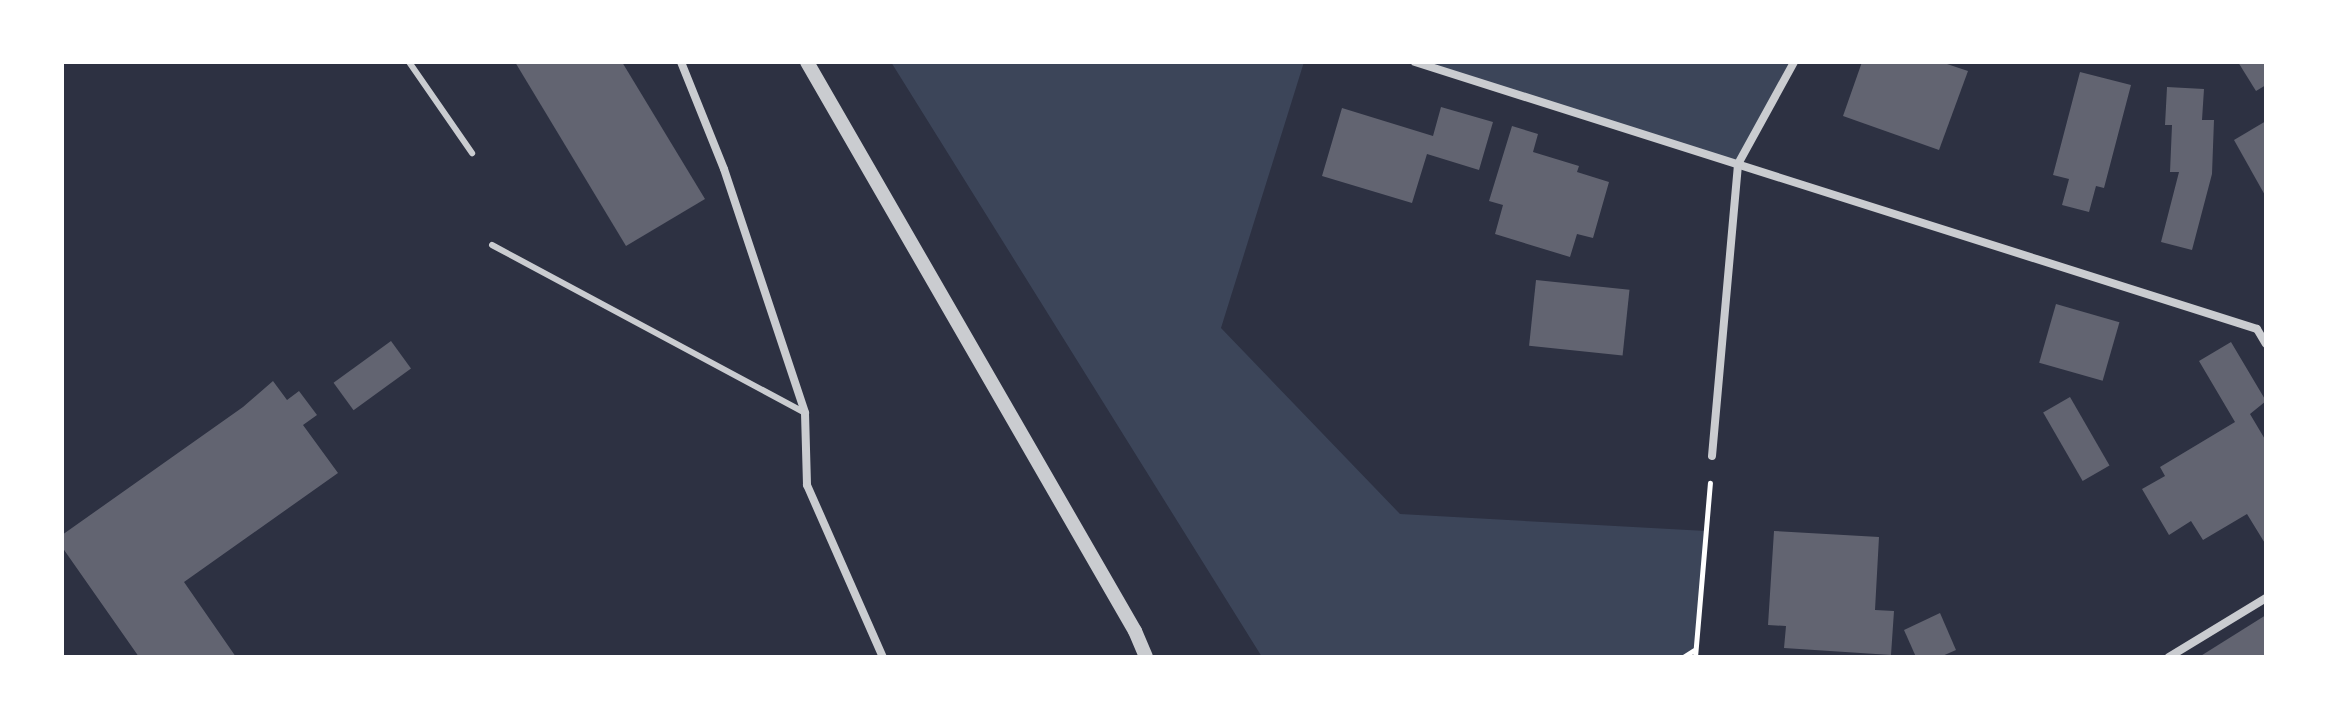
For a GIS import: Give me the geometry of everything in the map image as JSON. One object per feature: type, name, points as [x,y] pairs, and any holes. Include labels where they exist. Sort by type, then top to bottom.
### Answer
[{"type":"street","points":[[681,62],[724,169],[805,413],[807,485],[883,657]]},
{"type":"street","points":[[807,62],[1135,631],[1146,657]]},
{"type":"street","points":[[1415,62],[2262,327],[2266,344]]},
{"type":"street","points":[[1712,456],[1738,164],[1794,62]]},
{"type":"street","points":[[2169,657],[2266,598]]},
{"type":"street","points":[[1135,631],[1158,657]]},
{"type":"lane","points":[[409,62],[472,153]]},
{"type":"lane","points":[[492,245],[805,413]]},
{"type":"path","points":[[1683,657],[1695,653],[1712,456]]},
{"type":"shaded area","points":[[891,62],[1304,62],[1221,328],[1400,514],[1706,531],[1695,650],[1683,657],[1262,657]]},
{"type":"shaded area","points":[[1415,62],[1794,62],[1738,164]]},
{"type":"building","points":[[515,62],[622,62],[705,199],[626,246]]},
{"type":"building","points":[[1862,62],[1941,62],[1968,71],[1939,150],[1843,116]]},
{"type":"building","points":[[2238,62],[2266,62],[2266,85],[2256,91]]},
{"type":"building","points":[[2080,72],[2131,85],[2104,188],[2096,186],[2089,212],[2062,205],[2069,179],[2053,175]]},
{"type":"building","points":[[2167,87],[2204,89],[2202,120],[2214,120],[2212,174],[2192,250],[2161,242],[2179,172],[2170,172],[2172,125],[2165,125]]},
{"type":"building","points":[[1441,107],[1493,122],[1479,170],[1427,154],[1412,203],[1322,176],[1342,108],[1433,136]]},
{"type":"building","points":[[2266,121],[2266,197],[2234,140]]},
{"type":"building","points":[[1512,126],[1538,134],[1533,152],[1579,166],[1577,172],[1609,182],[1593,238],[1577,234],[1570,257],[1495,234],[1503,205],[1489,201]]},
{"type":"building","points":[[1536,280],[1629,290],[1623,355],[1529,346]]},
{"type":"building","points":[[2056,304],[2119,322],[2103,381],[2039,363]]},
{"type":"building","points":[[391,341],[411,369],[354,410],[334,383]]},
{"type":"building","points":[[2231,342],[2266,401],[2250,414],[2266,441],[2266,545],[2247,514],[2203,540],[2191,521],[2169,535],[2142,489],[2165,476],[2160,467],[2235,422],[2199,361]]},
{"type":"building","points":[[273,381],[287,400],[299,391],[317,415],[303,425],[338,473],[184,582],[236,657],[139,657],[62,547],[62,535],[243,407]]},
{"type":"building","points":[[2070,397],[2110,465],[2083,481],[2043,412]]},
{"type":"building","points":[[1774,531],[1879,537],[1875,610],[1894,611],[1891,655],[1784,648],[1786,626],[1768,625]]},
{"type":"building","points":[[1940,613],[1956,650],[1940,657],[1916,657],[1904,630]]},
{"type":"building","points":[[2266,615],[2266,657],[2199,657]]}]
